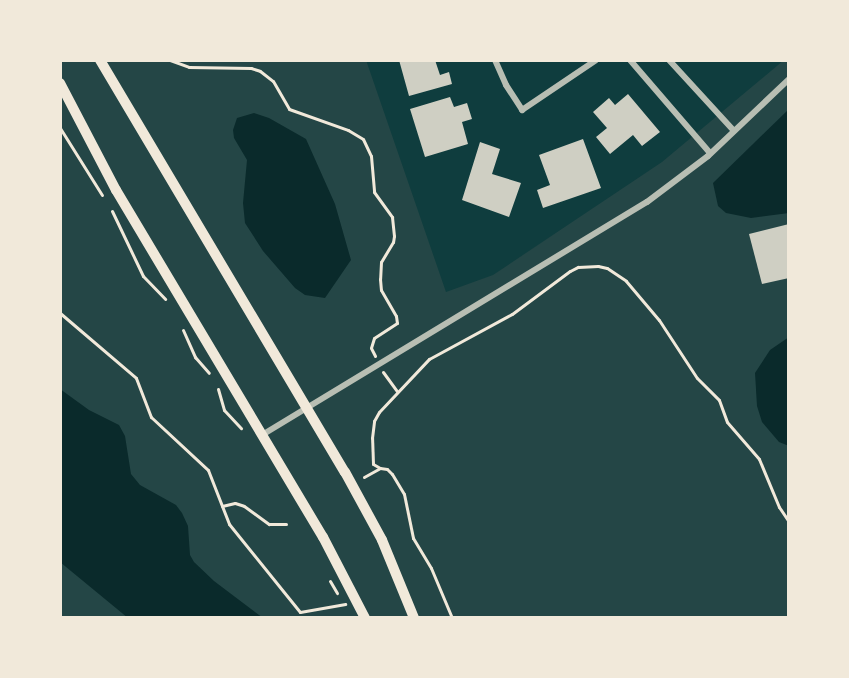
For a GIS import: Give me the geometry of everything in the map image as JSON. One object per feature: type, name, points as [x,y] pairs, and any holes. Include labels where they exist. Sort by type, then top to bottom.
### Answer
[{"type":"main road","points":[[100,60],[144,138],[307,407],[382,540],[414,618]]},
{"type":"main road","points":[[60,83],[116,190],[323,537],[365,618]]},
{"type":"street","points":[[495,60],[506,85],[522,110],[596,60]]},
{"type":"street","points":[[630,60],[710,153]]},
{"type":"street","points":[[669,60],[734,131]]},
{"type":"street","points":[[262,435],[624,218],[710,153],[789,80]]},
{"type":"path","points":[[170,60],[189,67],[250,68],[260,71],[273,81],[289,109],[348,130],[363,139],[371,156],[375,192],[392,217],[393,242],[381,262],[380,279],[384,297],[398,320],[393,327],[371,342],[379,364],[398,392]]},
{"type":"path","points":[[452,618],[431,568],[413,538],[404,494],[387,469],[373,464],[374,421],[429,359],[512,314],[570,272],[590,266],[607,268],[626,281],[659,320],[697,378],[719,400],[727,422],[759,459],[778,507],[789,522]]},
{"type":"path","points":[[60,313],[136,378],[151,417],[208,470],[236,535],[300,612],[345,604]]},
{"type":"path","points":[[364,477],[380,468]]},
{"type":"path","points":[[222,506],[227,504],[244,506],[269,524],[286,524]]},
{"type":"shaded area","points":[[60,60],[366,60],[446,292],[493,275],[662,162],[784,60],[789,60],[789,618],[60,618]]},
{"type":"shaded area","points":[[789,109],[789,213],[751,218],[726,213],[718,206],[713,183]]},
{"type":"shaded area","points":[[254,113],[269,118],[306,139],[335,204],[351,260],[325,298],[305,295],[295,288],[263,251],[245,223],[243,203],[247,160],[234,138],[233,130],[237,118]]},
{"type":"shaded area","points":[[789,337],[789,446],[779,442],[762,422],[757,406],[755,373],[770,350]]},
{"type":"shaded area","points":[[60,389],[89,410],[119,425],[125,436],[131,474],[140,485],[176,505],[182,513],[188,526],[190,555],[194,562],[214,581],[263,618],[128,618],[60,562]]},
{"type":"building","points":[[399,60],[435,60],[440,75],[449,72],[452,84],[409,96]]},
{"type":"building","points":[[628,94],[660,132],[642,146],[633,135],[610,154],[596,137],[607,128],[593,112],[609,98],[615,105]]},
{"type":"building","points":[[450,97],[454,107],[467,103],[472,119],[462,122],[468,144],[425,157],[410,109]]},
{"type":"building","points":[[583,139],[601,188],[543,208],[537,190],[550,185],[539,155]]},
{"type":"building","points":[[480,142],[500,149],[492,174],[521,183],[509,217],[462,200]]},
{"type":"building","points":[[789,224],[789,278],[762,284],[749,234]]}]
